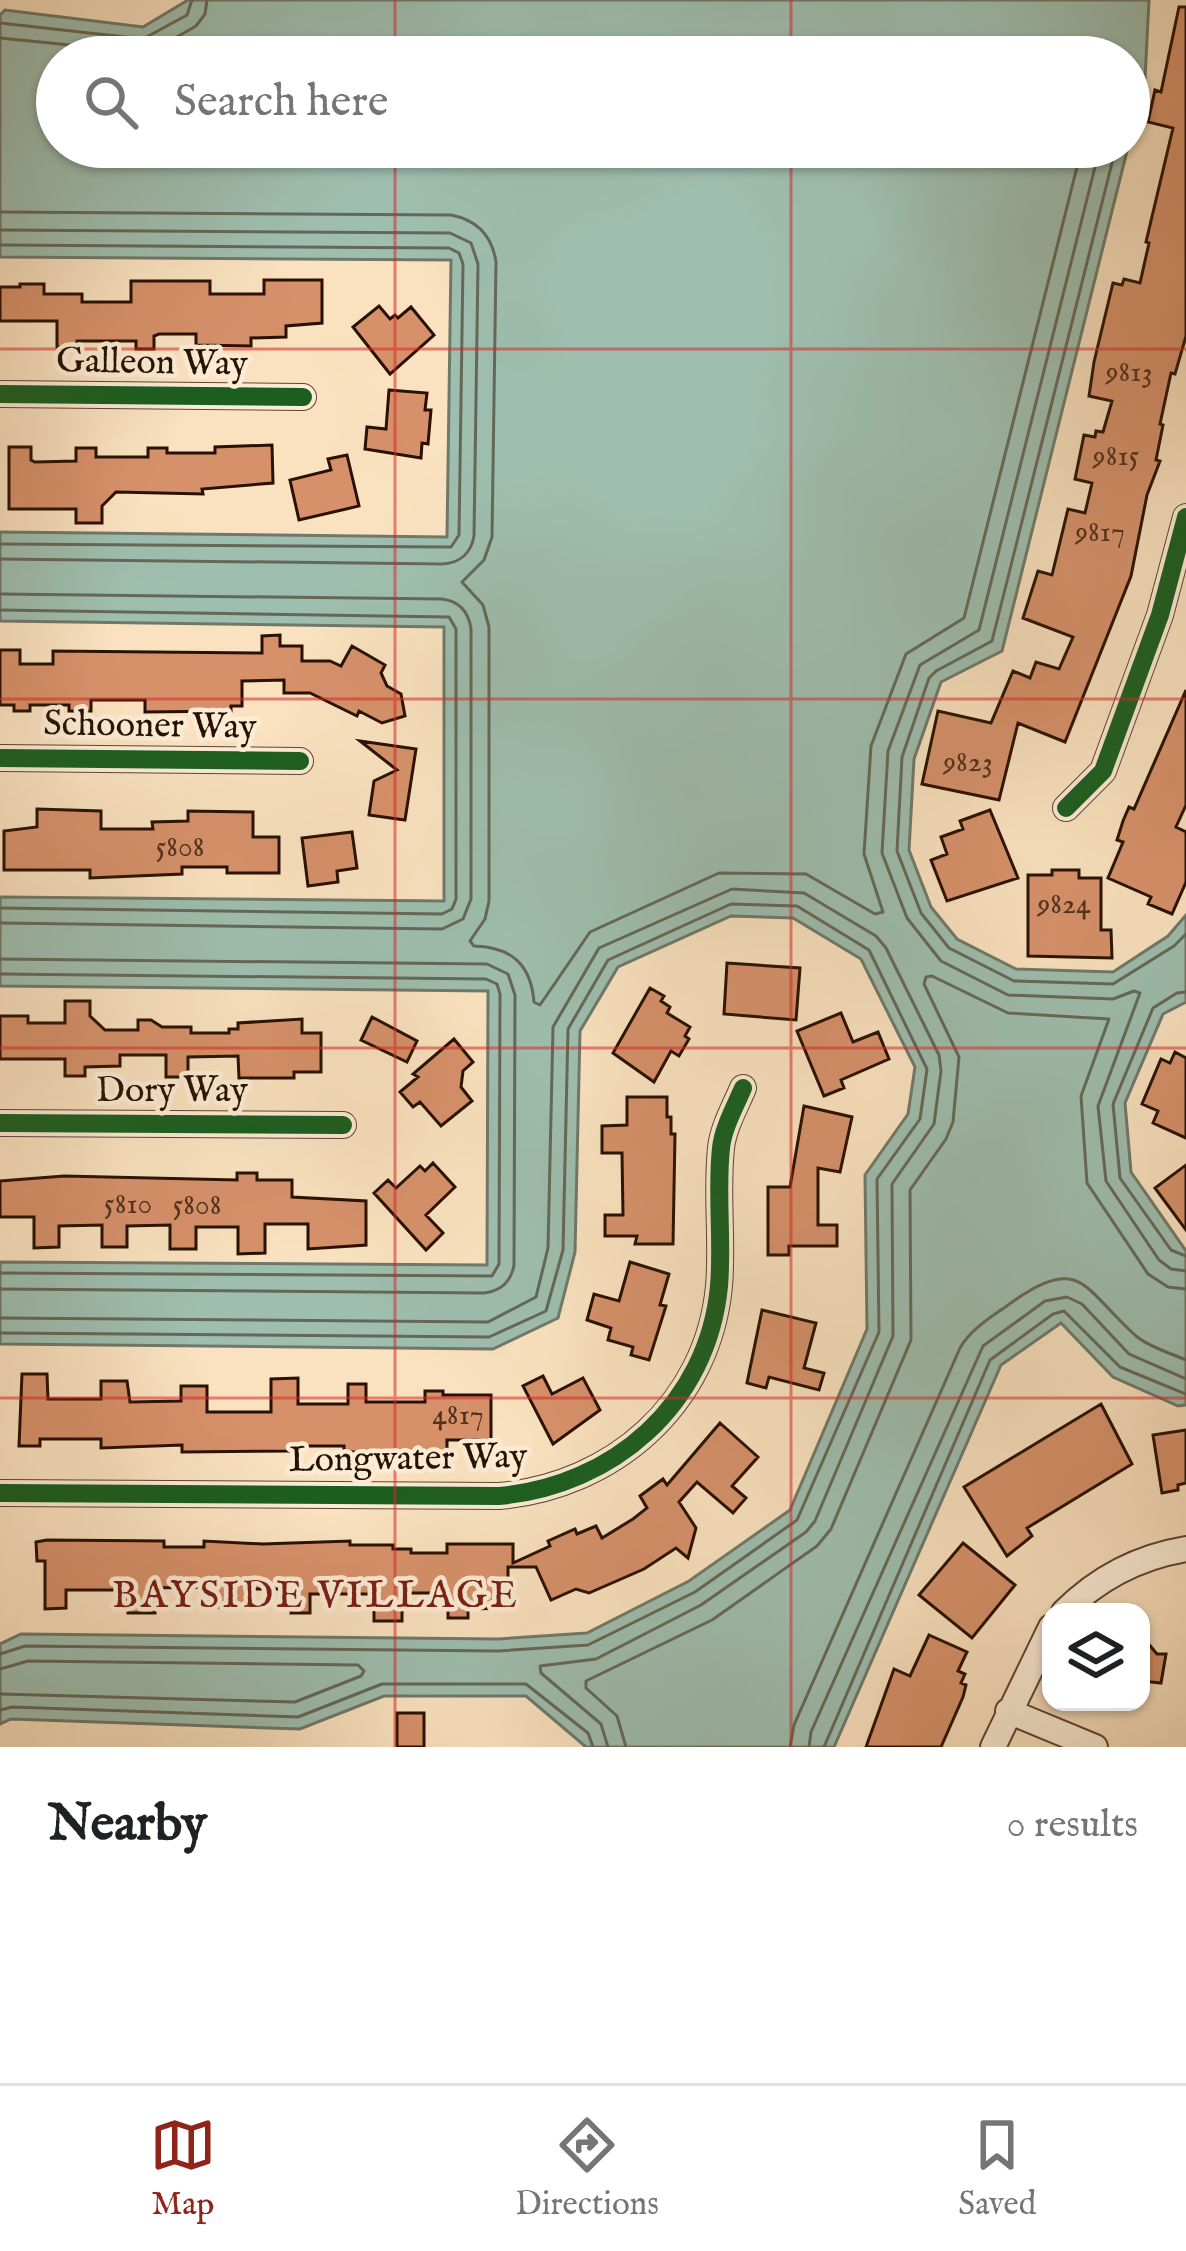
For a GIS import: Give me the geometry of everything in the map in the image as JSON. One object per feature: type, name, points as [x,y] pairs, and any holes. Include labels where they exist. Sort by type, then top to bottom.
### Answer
[{"type":"street","name":"Galleon Way","points":[[0,394],[303,398]]},
{"type":"street","points":[[1066,808],[1103,771],[1160,615],[1186,517]]},
{"type":"street","name":"Schooner Way","points":[[0,758],[300,760]]},
{"type":"street","name":"Longwater Way","points":[[0,1492],[499,1496],[546,1490],[614,1460],[677,1400],[706,1347],[719,1285],[721,1144],[743,1088]]},
{"type":"street","name":"Dory Way","points":[[0,1123],[343,1125]]},
{"type":"street","points":[[1073,1603],[1122,1568],[1186,1549]]},
{"type":"street","points":[[992,1747],[1042,1645]]},
{"type":"street","points":[[1008,1711],[1095,1747]]},
{"type":"water","points":[[188,0],[1149,0],[1147,36],[36,36],[36,168],[1123,168],[1002,651],[941,682],[914,759],[909,850],[931,907],[957,939],[1016,969],[1113,972],[1168,936],[1186,915],[1186,1002],[1163,1014],[1125,1103],[1131,1172],[1186,1251],[1186,1405],[1178,1406],[1113,1377],[1061,1323],[1001,1365],[834,1747],[586,1747],[526,1696],[384,1696],[300,1729],[11,1719],[0,1724],[0,1644],[21,1634],[498,1639],[587,1633],[689,1581],[790,1510],[867,1329],[865,1175],[908,1114],[915,1067],[861,959],[793,918],[731,916],[618,967],[580,1031],[575,1252],[558,1318],[493,1349],[0,1344],[0,1262],[487,1265],[488,991],[0,986],[0,897],[444,901],[444,627],[0,621],[0,532],[447,537],[451,260],[0,257],[0,15],[5,10],[143,27]]},
{"type":"building","points":[[1179,7],[1186,7],[1186,336],[1175,374],[1171,373],[1160,424],[1156,460],[1160,461],[1147,495],[1131,576],[1065,742],[1018,723],[999,800],[922,784],[938,711],[991,723],[1013,671],[1030,678],[1036,662],[1059,669],[1073,637],[1023,618],[1038,571],[1052,575],[1068,509],[1085,513],[1092,483],[1075,479],[1084,435],[1095,437],[1096,431],[1103,432],[1112,401],[1089,396],[1094,362],[1113,283],[1122,285],[1124,279],[1140,283],[1173,128],[1150,122],[1155,90],[1161,92]]},
{"type":"building","points":[[264,280],[322,280],[322,323],[286,326],[286,337],[251,338],[251,346],[196,345],[196,334],[159,334],[154,336],[154,349],[136,349],[136,341],[77,341],[77,346],[57,347],[57,321],[0,321],[0,287],[44,284],[44,294],[82,294],[82,302],[131,302],[131,281],[210,281],[210,294],[264,294]]},
{"type":"building","points":[[379,306],[390,319],[411,307],[434,335],[390,374],[353,327]]},
{"type":"building","points":[[389,390],[427,393],[425,410],[431,410],[428,444],[422,443],[421,458],[365,449],[367,427],[386,429]]},
{"type":"building","points":[[272,445],[273,483],[202,489],[203,494],[116,492],[102,506],[102,523],[76,523],[76,509],[9,509],[9,447],[31,447],[35,462],[76,461],[76,448],[96,448],[96,457],[148,457],[148,448],[215,453],[215,447]]},
{"type":"building","points":[[347,455],[359,506],[299,520],[290,480],[331,470],[328,459]]},
{"type":"building","points":[[280,635],[280,646],[302,646],[302,661],[341,666],[352,646],[385,665],[381,673],[387,686],[401,694],[405,716],[382,723],[359,711],[357,716],[310,693],[284,693],[284,680],[242,681],[242,706],[231,706],[231,711],[145,712],[145,700],[91,700],[91,711],[69,711],[69,705],[30,705],[30,711],[14,711],[14,705],[0,705],[0,650],[20,650],[20,664],[53,664],[53,651],[262,653],[262,636]]},
{"type":"building","points":[[1186,690],[1186,805],[1176,827],[1186,832],[1186,882],[1172,914],[1148,904],[1151,897],[1108,878],[1123,842],[1117,840],[1123,821],[1129,807],[1134,809]]},
{"type":"building","points":[[360,741],[416,749],[405,820],[369,815],[374,781],[397,770]]},
{"type":"building","points":[[37,809],[101,811],[101,829],[153,829],[152,822],[188,821],[188,811],[253,812],[253,837],[279,837],[279,873],[182,867],[182,874],[90,878],[90,870],[4,870],[4,831],[37,827]]},
{"type":"building","points":[[990,810],[1018,878],[947,901],[931,860],[947,854],[941,837],[963,829],[960,821]]},
{"type":"building","points":[[352,832],[357,868],[337,871],[338,882],[308,886],[302,838]]},
{"type":"building","points":[[1052,870],[1079,870],[1079,878],[1101,878],[1101,930],[1111,930],[1112,958],[1028,956],[1028,875],[1052,875]]},
{"type":"building","points":[[727,963],[800,968],[796,1020],[724,1014]]},
{"type":"building","points":[[650,988],[664,996],[661,1001],[670,1007],[667,1013],[690,1027],[679,1056],[671,1051],[654,1082],[613,1053]]},
{"type":"building","points":[[65,1001],[90,1001],[90,1016],[105,1030],[138,1030],[138,1020],[151,1020],[162,1027],[191,1027],[191,1033],[229,1033],[229,1029],[238,1029],[238,1023],[302,1019],[302,1033],[321,1033],[321,1072],[294,1072],[294,1078],[239,1078],[238,1056],[188,1057],[188,1077],[166,1077],[166,1055],[120,1055],[120,1066],[85,1067],[85,1076],[65,1076],[65,1059],[0,1059],[0,1016],[28,1016],[28,1023],[65,1023]]},
{"type":"building","points":[[841,1013],[853,1042],[878,1032],[889,1059],[841,1080],[844,1088],[824,1096],[797,1031]]},
{"type":"building","points":[[372,1017],[417,1041],[407,1062],[361,1040]]},
{"type":"building","points":[[454,1039],[473,1062],[463,1071],[461,1087],[472,1101],[441,1126],[420,1102],[413,1107],[400,1092],[418,1077],[413,1074]]},
{"type":"building","points":[[1175,1052],[1186,1058],[1186,1138],[1153,1123],[1158,1111],[1142,1104],[1161,1059],[1170,1063]]},
{"type":"building","points":[[627,1097],[667,1097],[667,1117],[671,1117],[671,1134],[675,1134],[673,1244],[635,1244],[637,1236],[605,1236],[605,1215],[623,1215],[622,1153],[602,1153],[602,1126],[627,1125]]},
{"type":"building","points":[[804,1106],[852,1117],[840,1172],[818,1168],[818,1225],[837,1225],[837,1246],[789,1246],[789,1255],[768,1255],[768,1187],[790,1187]]},
{"type":"building","points":[[433,1163],[455,1187],[426,1215],[443,1233],[426,1250],[374,1193],[388,1180],[396,1188],[420,1166],[425,1171]]},
{"type":"building","points":[[1186,1165],[1186,1230],[1155,1188]]},
{"type":"building","points":[[237,1173],[257,1173],[257,1180],[292,1180],[292,1197],[366,1201],[366,1245],[308,1249],[308,1224],[265,1224],[265,1253],[238,1254],[238,1227],[196,1227],[196,1249],[170,1249],[170,1225],[127,1226],[127,1247],[102,1247],[102,1225],[59,1226],[59,1247],[34,1248],[34,1217],[0,1217],[0,1181],[64,1176],[237,1180]]},
{"type":"building","points":[[630,1262],[669,1274],[660,1305],[666,1306],[649,1360],[631,1355],[633,1347],[608,1340],[611,1328],[587,1320],[594,1294],[619,1301]]},
{"type":"building","points":[[762,1310],[816,1323],[804,1368],[824,1373],[819,1390],[769,1377],[766,1388],[747,1383]]},
{"type":"building","points":[[22,1374],[47,1374],[48,1399],[101,1399],[101,1381],[127,1381],[130,1402],[181,1401],[181,1386],[207,1386],[207,1412],[271,1412],[271,1379],[298,1378],[298,1404],[348,1404],[348,1384],[366,1384],[366,1402],[425,1402],[425,1391],[491,1395],[491,1440],[447,1440],[447,1452],[344,1452],[344,1446],[290,1446],[290,1451],[182,1452],[182,1445],[101,1448],[101,1439],[40,1439],[40,1446],[19,1446]]},
{"type":"building","points":[[543,1376],[552,1394],[583,1378],[600,1410],[553,1444],[523,1386]]},
{"type":"building","points":[[1101,1404],[1132,1464],[1027,1528],[1032,1536],[1007,1556],[964,1487]]},
{"type":"building","points":[[720,1423],[758,1457],[732,1486],[746,1498],[733,1513],[697,1482],[679,1502],[696,1528],[688,1558],[676,1548],[644,1569],[589,1593],[576,1589],[551,1600],[536,1567],[508,1567],[508,1608],[468,1609],[468,1618],[448,1618],[448,1593],[402,1593],[402,1621],[374,1621],[374,1594],[310,1594],[310,1613],[291,1613],[291,1589],[245,1589],[245,1607],[204,1607],[204,1587],[155,1588],[155,1613],[128,1613],[127,1590],[66,1590],[66,1608],[45,1609],[45,1561],[37,1561],[36,1542],[47,1540],[164,1541],[164,1547],[204,1547],[204,1541],[350,1541],[350,1545],[393,1545],[393,1549],[411,1549],[411,1553],[447,1553],[447,1544],[513,1544],[513,1563],[575,1529],[577,1534],[596,1526],[602,1538],[633,1519],[647,1508],[640,1496],[663,1479],[667,1485]]},
{"type":"building","points":[[1186,1430],[1186,1483],[1162,1493],[1153,1435]]},
{"type":"building","points":[[963,1543],[1015,1585],[972,1638],[919,1595]]},
{"type":"building","points":[[929,1635],[967,1652],[958,1671],[965,1674],[963,1697],[941,1747],[866,1747],[894,1669],[910,1676]]},
{"type":"building","points":[[1150,1646],[1157,1654],[1166,1654],[1161,1683],[1150,1682]]},
{"type":"building","points":[[397,1713],[424,1713],[424,1747],[397,1747]]},
{"type":"cycle path","points":[[0,394],[303,397]]},
{"type":"cycle path","points":[[1066,808],[1103,771],[1160,615],[1186,517]]},
{"type":"cycle path","points":[[0,758],[300,761]]},
{"type":"cycle path","points":[[0,1493],[499,1496],[580,1476],[648,1432],[675,1402],[696,1367],[711,1328],[719,1286],[721,1148],[743,1088]]},
{"type":"cycle path","points":[[0,1123],[343,1125]]},
{"type":"district","name":"BAYSIDE VILLAGE","points":[[316,1596]]}]
